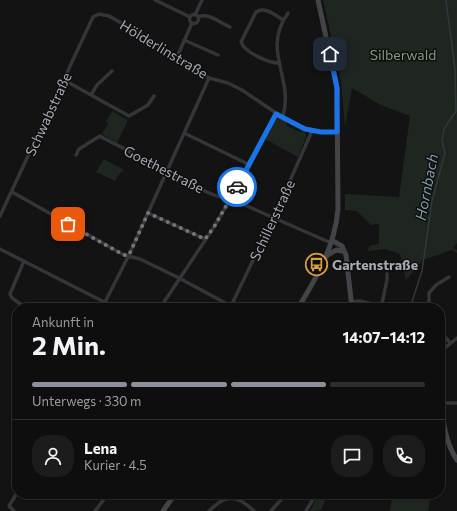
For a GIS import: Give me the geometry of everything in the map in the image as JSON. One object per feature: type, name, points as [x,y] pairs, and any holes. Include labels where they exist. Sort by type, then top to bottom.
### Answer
[{"type":"main road","points":[[301,303],[327,255],[332,242],[338,209],[337,88],[318,0]]},
{"type":"main road","points":[[332,242],[342,246],[351,302]]},
{"type":"main road","points":[[327,255],[336,250],[344,253]]},
{"type":"main road","points":[[445,434],[448,446],[457,460]]},
{"type":"main road","points":[[163,511],[171,499]]},
{"type":"street","points":[[155,0],[190,18],[192,23]]},
{"type":"street","points":[[177,57],[192,23],[197,22],[197,16],[202,0]]},
{"type":"street","points":[[279,63],[269,62],[246,49],[241,42],[256,12],[259,10],[265,10],[283,20]]},
{"type":"street","points":[[283,116],[286,104],[284,82],[276,42],[277,33],[288,13]]},
{"type":"street","name":"Hölderlinstraße","points":[[99,14],[109,16],[146,37],[209,78],[228,83],[242,90],[276,114],[283,116],[305,129],[312,131],[337,132]]},
{"type":"street","name":"Schwabstraße","points":[[0,216],[93,17],[99,14]]},
{"type":"street","points":[[190,18],[191,15],[212,17],[216,21],[230,27]]},
{"type":"street","points":[[184,40],[218,55]]},
{"type":"street","points":[[91,95],[97,85],[112,71]]},
{"type":"street","points":[[0,249],[105,302],[129,255],[209,78]]},
{"type":"street","points":[[64,80],[129,116],[148,105],[154,96]]},
{"type":"street","points":[[163,303],[231,199],[276,114]]},
{"type":"street","name":"Schillerstraße","points":[[232,303],[274,218],[312,131]]},
{"type":"street","points":[[184,133],[250,165]]},
{"type":"street","name":"Goethestraße","points":[[76,155],[79,149],[100,136],[166,172],[227,200],[231,199],[332,242]]},
{"type":"street","points":[[12,192],[124,255],[129,255],[180,278],[223,303]]},
{"type":"street","points":[[148,213],[205,239]]},
{"type":"street","points":[[19,303],[12,298],[10,294],[24,261]]},
{"type":"street","points":[[382,303],[387,274]]},
{"type":"street","points":[[429,303],[429,293],[436,284],[449,277]]},
{"type":"street","points":[[351,302],[360,301],[367,303]]},
{"type":"street","points":[[445,337],[450,344]]},
{"type":"street","points":[[445,348],[457,338]]},
{"type":"street","points":[[445,404],[457,403]]},
{"type":"street","points":[[14,499],[10,506],[14,511]]},
{"type":"street","points":[[95,511],[104,499]]},
{"type":"street","points":[[209,511],[218,502],[226,499]]},
{"type":"street","points":[[234,499],[238,500],[254,511]]},
{"type":"street","points":[[271,511],[282,499]]},
{"type":"street","points":[[306,511],[313,499]]},
{"type":"green space","name":"Silberwald","points":[[323,0],[457,0],[457,243],[453,248],[457,250],[457,253],[452,250],[423,260],[406,280],[400,254],[385,249],[368,251],[369,246],[379,244],[379,224],[371,225],[357,211],[345,210],[345,194],[399,197],[410,116],[381,105],[352,88],[345,127],[341,81]]},
{"type":"green space","points":[[112,111],[128,120],[117,143],[102,134],[108,124],[106,122]]},
{"type":"green space","points":[[279,118],[286,122],[287,126],[300,132],[303,131],[306,134],[298,157],[265,139],[275,120]]},
{"type":"green space","points":[[104,159],[124,170],[119,174],[115,181],[96,172]]},
{"type":"green space","points":[[316,499],[326,499],[321,510],[310,511]]},
{"type":"green space","points":[[391,499],[430,499],[428,511],[390,511]]},
{"type":"waterway","name":"Hornbach","points":[[412,303],[422,271],[432,201],[445,153],[442,141],[444,129],[456,111],[455,69],[446,0]]},
{"type":"way so far","points":[[68,224],[124,255],[129,255],[148,213],[205,239],[214,227],[237,187]]},
{"type":"place","name":"Gartenstraße","points":[[317,264]]},
{"type":"route","points":[[237,187],[276,114],[283,116],[305,129],[321,132],[337,132],[337,88],[330,54]]}]
